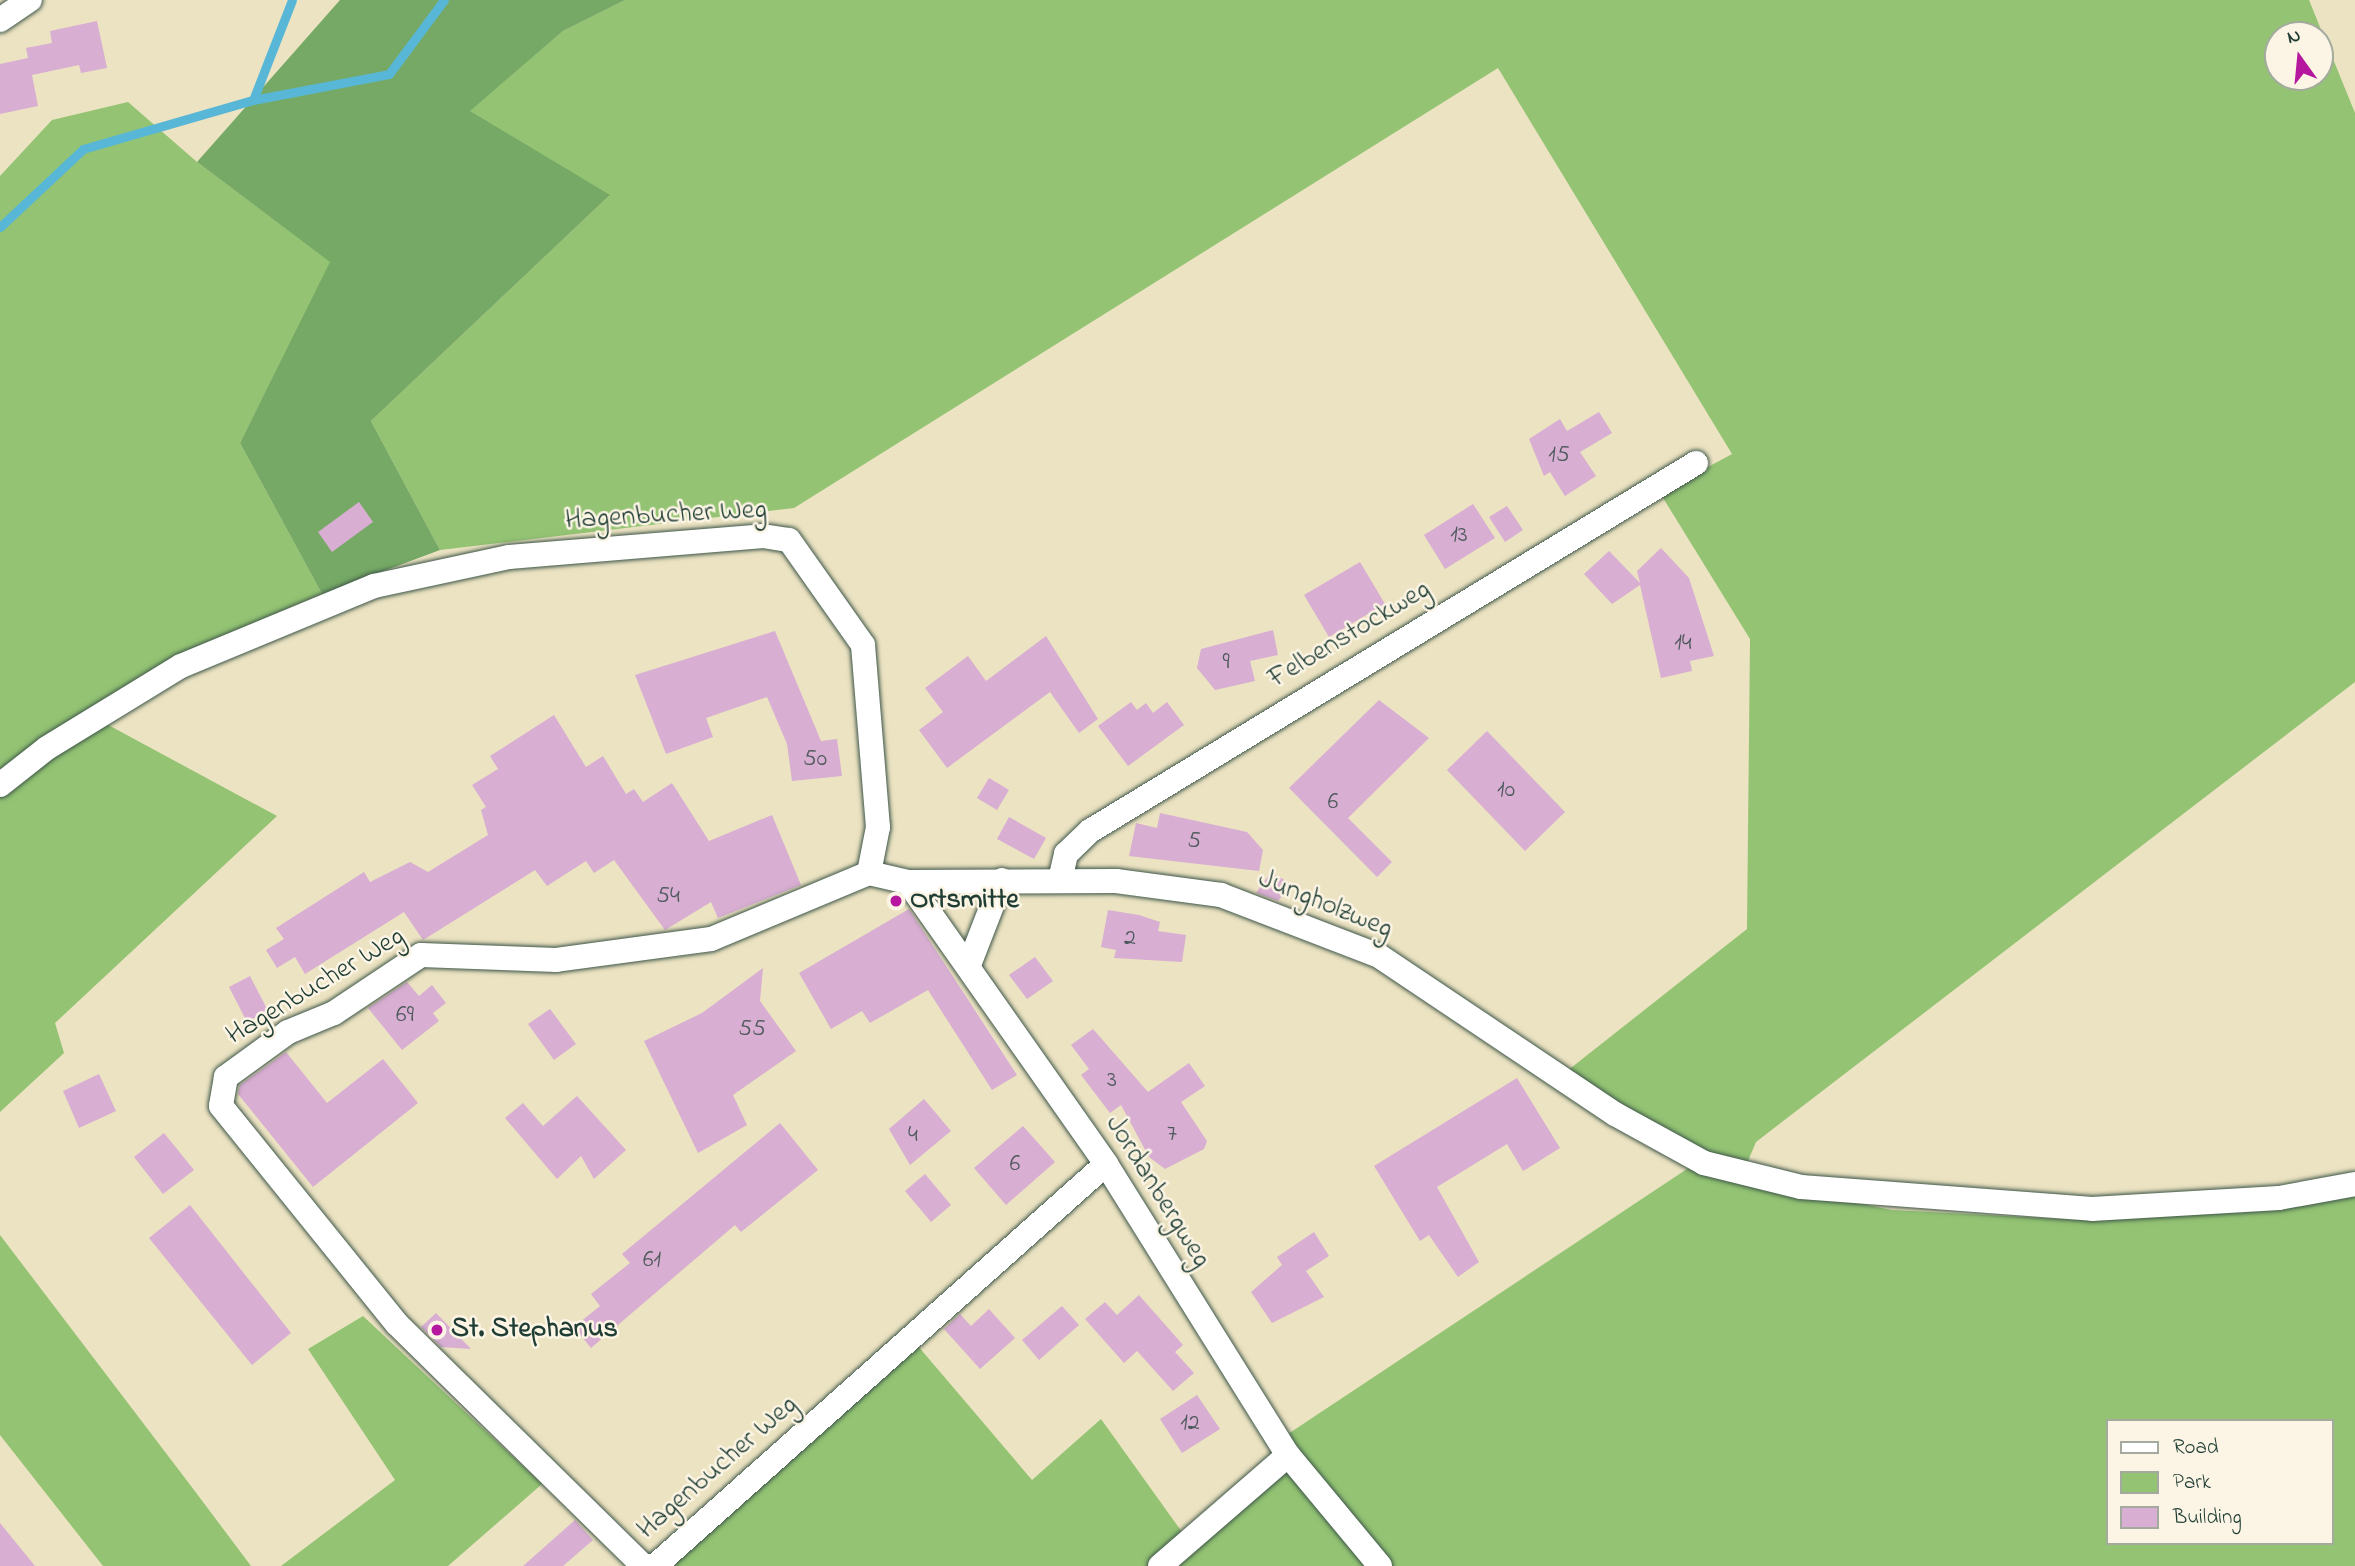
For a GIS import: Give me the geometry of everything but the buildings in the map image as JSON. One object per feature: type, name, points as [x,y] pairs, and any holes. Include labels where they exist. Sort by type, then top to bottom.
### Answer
[{"type":"street","points":[[0,20],[30,0]]},
{"type":"street","name":"Felbenstockweg","points":[[1060,880],[1066,854],[1090,831],[1696,463]]},
{"type":"street","name":"Hagenbucher Weg","points":[[0,785],[47,748],[181,666],[374,586],[509,557],[763,536],[789,540],[863,645],[878,827],[869,873],[711,939],[556,960],[421,955],[334,1013],[288,1032],[220,1086],[221,1106],[397,1324],[643,1566],[654,1566],[1106,1164]]},
{"type":"street","name":"Jungholzweg","points":[[869,873],[908,882],[1060,880],[1221,895],[1378,956],[1615,1114],[1704,1163],[1801,1187],[1998,1207],[2196,1205],[2355,1184]]},
{"type":"street","points":[[969,965],[1002,880]]},
{"type":"street","name":"Jordanbergweg","points":[[908,882],[969,965],[1106,1164],[1288,1455],[1380,1566]]},
{"type":"street","points":[[1160,1566],[1288,1455]]},
{"type":"green space","points":[[340,0],[625,0],[563,31],[470,111],[610,195],[371,421],[440,550],[322,594],[240,443],[330,262],[197,162]]},
{"type":"green space","points":[[625,0],[2309,0],[2318,21],[2264,21],[2264,91],[2334,91],[2334,61],[2355,113],[2355,682],[1756,1142],[1740,1180],[1892,1210],[2079,1220],[2269,1211],[2355,1194],[2355,1566],[654,1566],[912,1339],[1032,1480],[1101,1419],[1192,1546],[1305,1457],[1288,1434],[1708,1155],[1562,1075],[1747,929],[1750,639],[1660,493],[1732,454],[1498,68],[794,508],[440,550],[371,421],[609,196],[469,111],[563,31]]},
{"type":"green space","points":[[128,102],[197,162],[331,262],[240,443],[322,594],[174,656],[86,713],[277,816],[55,1023],[64,1053],[0,1112],[0,176],[52,120]]},
{"type":"green space","points":[[0,1235],[251,1566],[103,1566],[0,1435]]},
{"type":"green space","points":[[363,1316],[542,1484],[448,1566],[281,1566],[395,1480],[308,1349]]},
{"type":"waterway","points":[[0,227],[83,149],[253,100],[292,0]]},
{"type":"waterway","points":[[253,100],[389,74],[444,0]]},
{"type":"place","name":"Ortsmitte","points":[[896,901]]},
{"type":"place","name":"St. Stephanus","points":[[437,1330]]}]
